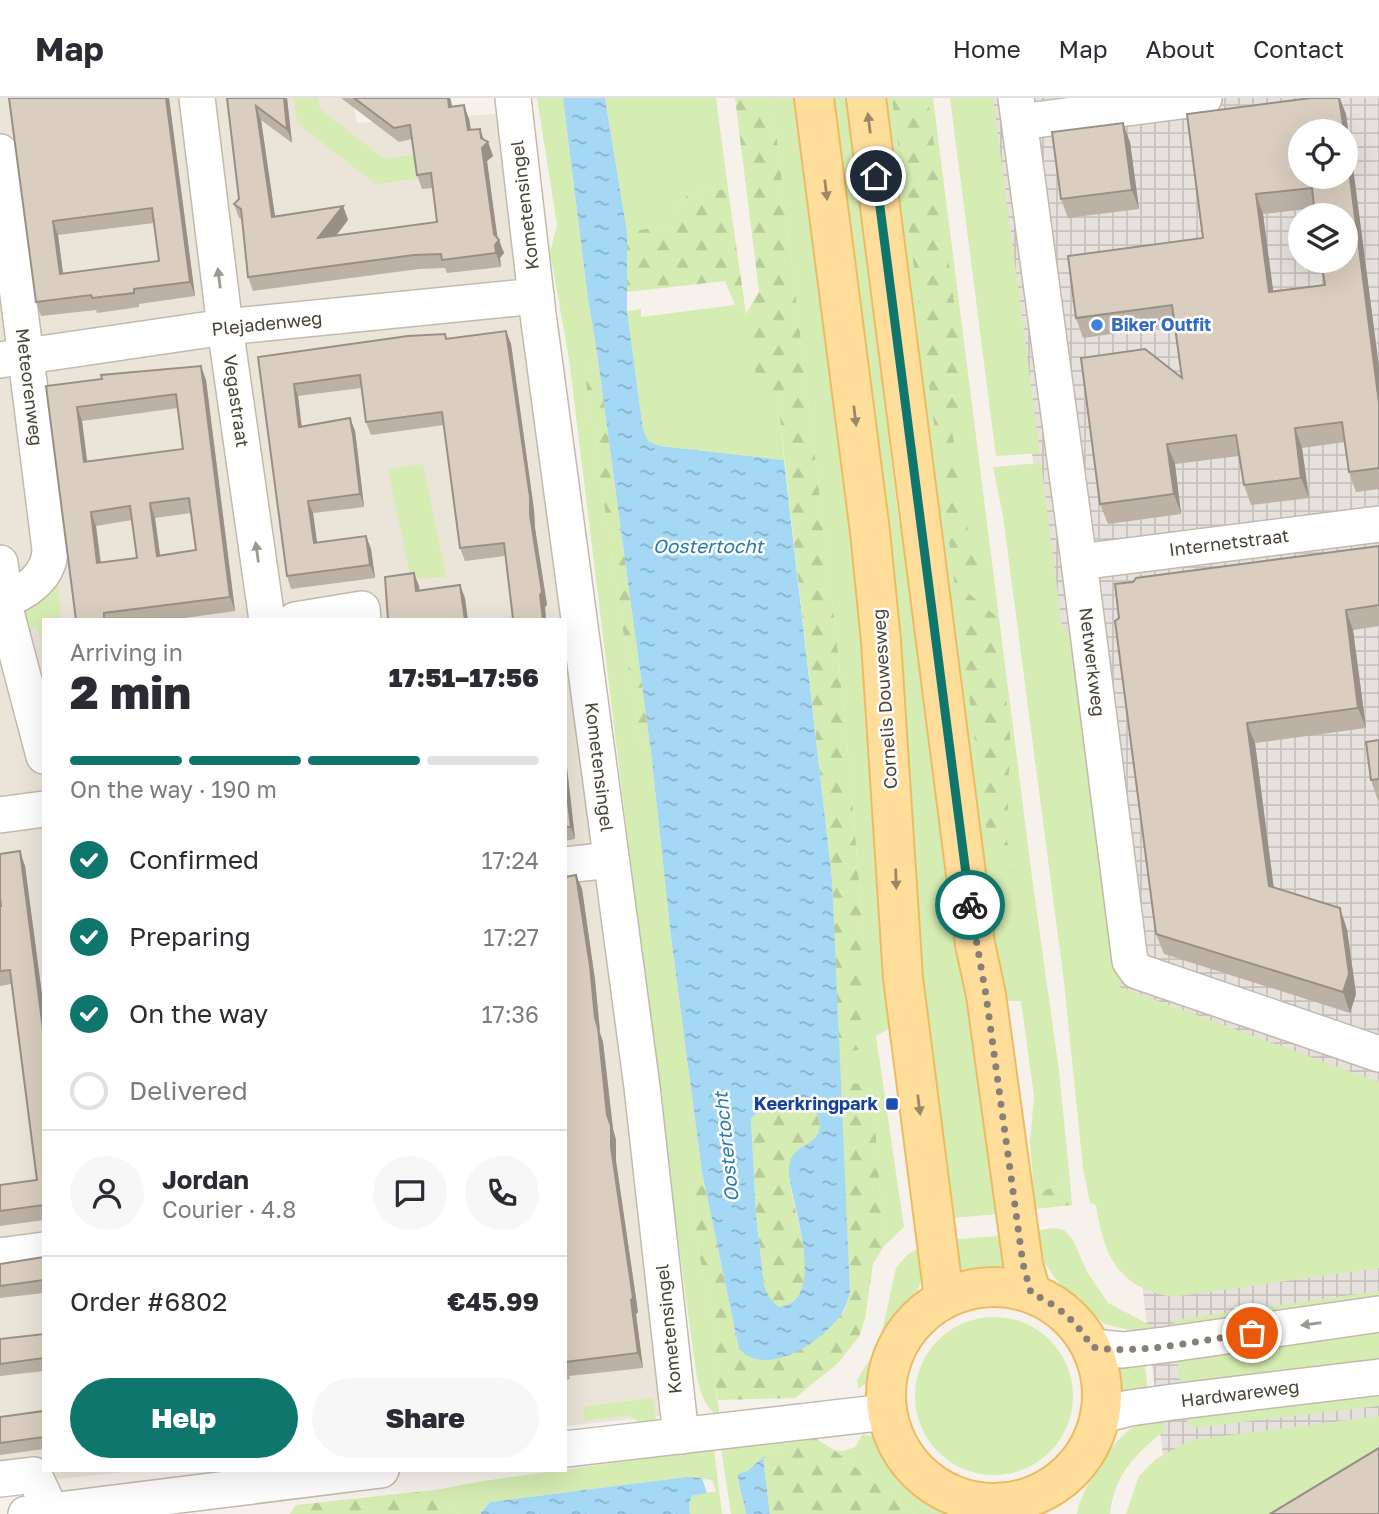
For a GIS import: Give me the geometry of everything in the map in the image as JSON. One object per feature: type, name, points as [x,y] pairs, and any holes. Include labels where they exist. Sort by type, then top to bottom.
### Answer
[{"type":"main road","name":"Cornelis Douwesweg","points":[[814,98],[870,532],[891,772],[902,978],[943,1290],[941,1301]]},
{"type":"main road","points":[[866,98],[975,944],[988,1008],[1023,1264],[1031,1293]]},
{"type":"main road","points":[[1003,1287],[1031,1293],[1067,1314],[1081,1329],[1092,1347],[1103,1380],[1102,1415],[1093,1440],[1055,1500],[1030,1497],[1007,1504],[970,1507],[927,1482],[908,1462],[894,1438],[886,1412],[887,1377],[898,1344],[919,1316],[941,1301],[975,1288],[1003,1287]]},
{"type":"street","name":"Vegastraat","points":[[197,98],[225,327],[267,618]]},
{"type":"street","name":"Kometensingel","points":[[513,98],[536,296],[642,1087],[681,1436]]},
{"type":"street","points":[[1018,110],[1204,98]]},
{"type":"street","name":"Netwerkweg","points":[[1018,110],[1130,961],[1138,971],[1379,1054]]},
{"type":"street","name":"Meteorenweg","points":[[0,152],[13,358],[50,561],[33,584],[2,600]]},
{"type":"street","name":"Plejadenweg","points":[[13,358],[225,327],[536,296]]},
{"type":"street","name":"Internetstraat","points":[[1079,562],[1379,524]]},
{"type":"street","points":[[0,563],[2,600],[42,749]]},
{"type":"street","points":[[307,618],[362,609],[363,618]]},
{"type":"street","points":[[0,816],[42,809]]},
{"type":"street","points":[[567,865],[611,860]]},
{"type":"street","points":[[0,1256],[42,1250]]},
{"type":"street","points":[[1092,1347],[1123,1350],[1379,1314]]},
{"type":"street","name":"Hardwareweg","points":[[1102,1415],[1173,1402],[1379,1377]]},
{"type":"street","points":[[567,1449],[886,1412]]},
{"type":"street","points":[[0,1479],[34,1475],[38,1512],[165,1493],[362,1472]]},
{"type":"shaded area","points":[[0,98],[352,98],[357,123],[496,114],[563,618],[42,618],[42,1472],[126,1472],[0,1485]]},
{"type":"shaded area","points":[[985,98],[1379,98],[1379,1514],[1170,1514]]},
{"type":"shaded area","points":[[567,652],[668,1415],[567,1426]]},
{"type":"green space","points":[[294,98],[318,98],[320,109],[384,159],[422,153],[421,178],[376,184],[297,123]]},
{"type":"green space","points":[[537,98],[563,98],[597,353],[589,357],[590,367],[586,383],[639,737],[651,752],[671,937],[702,1172],[689,1201],[716,1340],[714,1373],[720,1418],[703,1398],[696,1372],[569,359],[550,252],[557,225]]},
{"type":"green space","points":[[605,98],[716,98],[728,189],[698,192],[688,196],[680,205],[673,225],[627,232]]},
{"type":"green space","points":[[735,98],[772,98],[836,633],[864,941],[864,1049],[839,1053],[832,879],[777,393],[759,393],[746,315],[735,305],[725,281],[627,292],[627,232],[672,225],[682,202],[688,196],[698,192],[728,189],[746,314],[759,291]]},
{"type":"green space","points":[[772,98],[800,98],[862,587],[890,1028],[876,1036],[904,1227],[884,1246],[872,1085],[840,1083],[839,1053],[864,1049],[864,941],[836,633]]},
{"type":"green space","points":[[831,98],[847,98],[899,523],[910,530],[1008,1213],[943,1219]]},
{"type":"green space","points":[[879,98],[933,98],[1059,1071],[1070,1181],[1034,1194],[1030,1141],[1034,1096],[1021,1001],[1008,1001],[986,924]]},
{"type":"green space","points":[[892,98],[928,98],[967,404],[952,431],[968,530],[987,560],[968,593],[997,617],[1010,736],[1007,841],[1017,878],[989,850]]},
{"type":"green space","points":[[950,98],[993,98],[1040,453],[996,456]]},
{"type":"green space","points":[[735,305],[746,315],[750,333],[777,392],[784,460],[660,446],[648,441],[643,429],[627,311],[641,309],[641,317]]},
{"type":"green space","points":[[597,353],[651,752],[639,737],[586,383],[590,367],[589,356]]},
{"type":"green space","points":[[1041,463],[1062,626],[1072,636],[1120,987],[1379,1082],[1379,1268],[1172,1297],[1138,1286],[1116,1266],[1109,1254],[1096,1205],[1090,1203],[1083,1168],[1064,982],[1003,516],[993,467]]},
{"type":"green space","points":[[423,464],[446,577],[411,579],[388,470]]},
{"type":"green space","points":[[56,572],[61,618],[42,618],[42,646],[37,627],[25,631],[23,614]]},
{"type":"green space","points":[[840,1083],[872,1084],[884,1246],[873,1264],[865,1319],[859,1337],[837,1364],[795,1398],[718,1400],[714,1373],[716,1340],[689,1201],[702,1172],[739,1349],[825,1332],[845,1310],[850,1292]]},
{"type":"green space","points":[[798,1101],[816,1113],[820,1127],[814,1139],[795,1153],[789,1166],[805,1272],[803,1288],[798,1296],[788,1306],[778,1307],[768,1297],[764,1286],[756,1215],[751,1119],[761,1109]]},
{"type":"green space","points":[[1070,1181],[1072,1205],[1036,1209],[1034,1194]]},
{"type":"green space","points":[[1053,1228],[1064,1230],[1073,1240],[1087,1272],[1108,1303],[1154,1327],[1149,1335],[1105,1324],[1070,1300],[1044,1262],[1030,1232]]},
{"type":"green space","points":[[1009,1235],[1014,1280],[981,1280],[955,1286],[948,1240]]},
{"type":"green space","points":[[924,1246],[927,1262],[909,1311],[877,1370],[858,1388],[857,1380],[879,1345],[896,1268],[908,1254]]},
{"type":"green space","points":[[1379,1291],[1379,1306],[1172,1335],[1174,1320]]},
{"type":"green space","points":[[994,1317],[1024,1323],[1050,1340],[1067,1366],[1073,1396],[1067,1426],[1050,1452],[1024,1469],[994,1475],[964,1469],[938,1452],[921,1426],[915,1396],[921,1366],[938,1340],[964,1323]]},
{"type":"green space","points":[[1379,1329],[1379,1364],[1181,1387],[1176,1354]]},
{"type":"green space","points":[[1144,1358],[1148,1392],[1120,1396],[1109,1362]]},
{"type":"green space","points":[[1379,1390],[1379,1406],[1192,1428],[1181,1413]]},
{"type":"green space","points":[[653,1398],[656,1422],[641,1425],[631,1415],[585,1421],[583,1407]]},
{"type":"green space","points":[[1165,1414],[1165,1430],[1136,1457],[1122,1476],[1116,1487],[1110,1514],[1077,1514],[1090,1480],[1113,1446],[1129,1430]]},
{"type":"green space","points":[[1379,1416],[1379,1458],[1289,1514],[1126,1514],[1139,1476],[1156,1459],[1191,1440]]},
{"type":"green space","points":[[863,1434],[876,1437],[915,1487],[931,1497],[944,1514],[914,1514],[834,1450],[842,1451],[855,1447]]},
{"type":"green space","points":[[813,1437],[834,1450],[914,1514],[770,1514],[763,1457]]},
{"type":"green space","points":[[804,1441],[763,1457],[748,1472],[738,1474],[746,1514],[731,1514],[721,1448]]},
{"type":"green space","points":[[714,1449],[722,1514],[690,1514],[692,1496],[716,1491],[712,1480],[686,1477],[490,1502],[480,1514],[458,1514],[435,1490],[548,1472],[567,1472],[567,1469]]},
{"type":"green space","points":[[435,1490],[458,1514],[290,1514],[296,1505]]},
{"type":"green space","points":[[1045,1504],[1046,1514],[995,1514],[1011,1513]]},
{"type":"water","name":"Oostertocht","points":[[563,98],[605,98],[627,232],[627,311],[643,429],[648,441],[660,446],[784,460],[832,879],[850,1292],[842,1313],[822,1335],[795,1353],[780,1358],[765,1360],[751,1357],[739,1349],[702,1172],[671,937],[651,752]],"holes":[[[798,1101],[816,1113],[820,1122],[818,1133],[795,1153],[789,1165],[805,1271],[802,1289],[793,1301],[778,1307],[764,1286],[756,1215],[751,1119],[761,1109]]]},
{"type":"water","points":[[763,1457],[770,1514],[746,1514],[738,1474],[748,1471]]},
{"type":"water","points":[[686,1477],[702,1478],[707,1493],[692,1496],[690,1514],[480,1514],[490,1502]]},
{"type":"building","points":[[9,98],[166,98],[190,282],[134,289],[134,293],[36,302]],"holes":[[[152,208],[159,261],[60,274],[53,221]]]},
{"type":"building","points":[[227,98],[284,98],[287,129],[256,106],[272,217],[343,206],[318,238],[437,222],[431,173],[417,175],[410,125],[394,128],[354,98],[448,98],[449,107],[464,105],[468,130],[480,129],[481,138],[488,142],[482,148],[494,234],[499,240],[495,245],[496,253],[442,260],[441,254],[414,255],[248,277],[241,209],[234,204],[239,199]]},
{"type":"building","points":[[1311,98],[1339,98],[1342,119],[1288,119],[1288,189],[1303,189],[1256,194],[1269,292],[1325,285],[1323,273],[1358,273],[1358,240],[1379,403],[1379,468],[1349,472],[1342,422],[1295,428],[1301,478],[1244,485],[1236,435],[1167,444],[1174,494],[1100,504],[1081,358],[1145,349],[1182,378],[1172,305],[1076,318],[1068,256],[1203,238],[1187,114]]},
{"type":"building","points":[[1123,123],[1132,190],[1061,199],[1052,132]]},
{"type":"building","points":[[1312,189],[1351,189],[1353,203],[1314,203]]},
{"type":"building","points":[[506,331],[530,497],[543,618],[513,618],[504,543],[460,548],[442,412],[366,422],[360,375],[294,384],[299,427],[350,418],[353,435],[360,494],[308,501],[314,543],[366,536],[370,565],[287,576],[258,357],[408,336],[445,334],[446,339]]},
{"type":"building","points":[[201,366],[230,597],[104,613],[104,618],[76,618],[46,386],[102,379],[101,375]],"holes":[[[176,394],[183,449],[84,462],[77,407]],[[189,498],[196,550],[157,556],[150,503]],[[130,506],[137,558],[97,563],[91,512]]]},
{"type":"building","points":[[1379,546],[1379,605],[1346,610],[1358,708],[1247,723],[1269,886],[1340,908],[1349,974],[1343,992],[1156,934],[1115,621],[1119,618],[1115,584],[1133,582],[1136,578]]},
{"type":"building","points":[[414,573],[416,591],[460,585],[465,618],[388,618],[385,577]]},
{"type":"building","points":[[1379,740],[1379,779],[1371,780],[1366,742]]},
{"type":"building","points":[[567,795],[571,827],[567,827]]},
{"type":"building","points":[[20,851],[42,1022],[42,1205],[0,1211],[0,1185],[37,1180],[10,970],[0,971],[0,854]]},
{"type":"building","points":[[576,875],[590,966],[638,1353],[567,1362],[567,877]]},
{"type":"building","points":[[42,1257],[42,1280],[0,1286],[0,1264]]},
{"type":"building","points":[[42,1334],[42,1358],[0,1364],[0,1339]]},
{"type":"building","points":[[42,1411],[42,1437],[0,1443],[0,1417]]},
{"type":"building","points":[[1379,1448],[1379,1514],[1270,1514]]},
{"type":"way so far","points":[[970,905],[986,995],[1023,1264],[1031,1293],[1067,1314],[1081,1329],[1092,1347],[1123,1350],[1252,1333]]},
{"type":"place","name":"Biker Outfit","points":[[1097,325]]},
{"type":"place","name":"Keerkringpark","points":[[892,1104]]},
{"type":"route","points":[[876,176],[970,905]]}]
